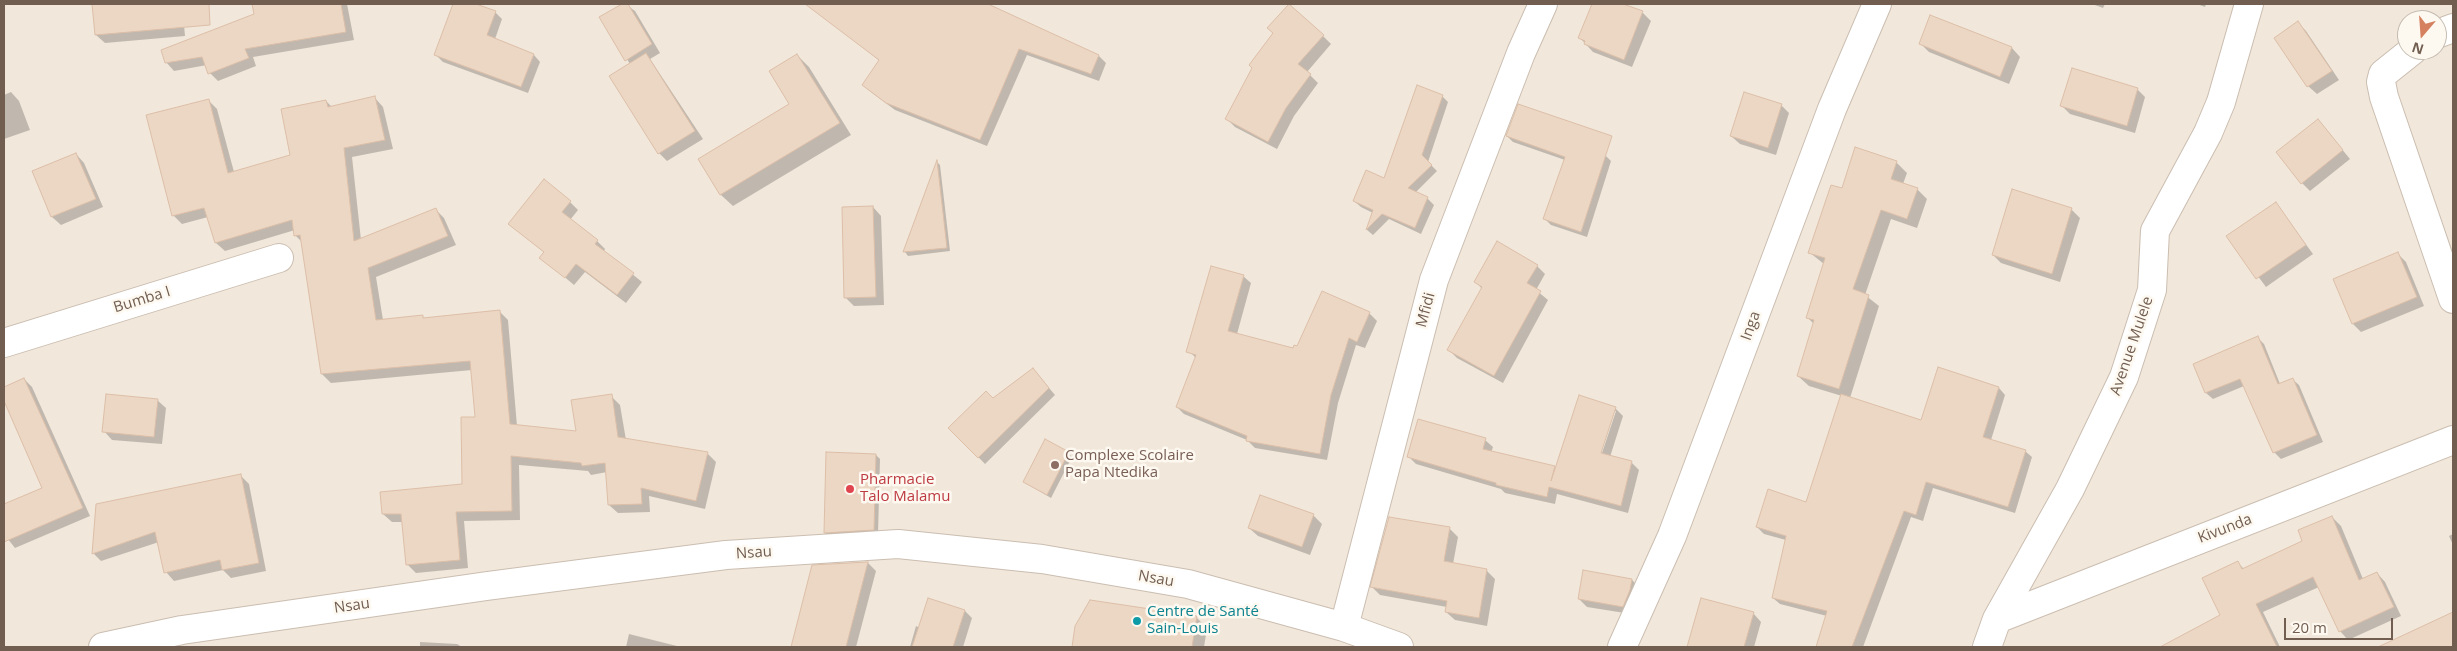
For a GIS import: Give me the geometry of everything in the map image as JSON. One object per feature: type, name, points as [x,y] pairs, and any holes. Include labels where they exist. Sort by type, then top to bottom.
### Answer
[{"type":"street","name":"Mfidi","points":[[1344,627],[1434,280],[1521,53],[1542,4]]},
{"type":"street","name":"Inga","points":[[1622,647],[1672,536],[1832,109],[1877,4]]},
{"type":"street","name":"Avenue Mulele","points":[[1987,647],[1998,618],[2070,489],[2124,378],[2152,290],[2154,231],[2208,133],[2221,102],[2249,4]]},
{"type":"street","points":[[2400,60],[2383,74],[2381,82],[2384,97],[2453,300]]},
{"type":"street","name":"Bumba I","points":[[4,342],[279,258]]},
{"type":"street","name":"Kivunda","points":[[1998,618],[2453,440]]},
{"type":"street","name":"Nsau","points":[[103,647],[182,630],[487,586],[726,555],[898,544],[1042,559],[1188,584],[1344,627],[1399,647]]},
{"type":"shaded area","points":[[4,4],[2453,4],[2453,647],[4,647]]},
{"type":"building","points":[[92,4],[209,4],[210,25],[95,35]]},
{"type":"building","points":[[252,4],[341,4],[346,32],[245,49],[249,58],[208,74],[202,57],[165,63],[161,50],[254,14]]},
{"type":"building","points":[[453,4],[476,4],[496,11],[487,35],[534,54],[521,87],[434,55]]},
{"type":"building","points":[[622,4],[628,4],[652,44],[625,61],[599,17]]},
{"type":"building","points":[[805,4],[988,4],[1099,55],[1091,74],[1019,49],[980,140],[886,103],[862,85],[879,60]]},
{"type":"building","points":[[1289,4],[1324,35],[1298,64],[1311,74],[1286,108],[1268,142],[1225,119],[1252,68],[1249,65],[1273,33],[1267,28]]},
{"type":"building","points":[[1592,4],[1623,4],[1643,11],[1624,60],[1584,44],[1585,41],[1578,38]]},
{"type":"building","points":[[1930,15],[2012,47],[2000,77],[1919,44]]},
{"type":"building","points":[[2298,21],[2332,71],[2307,87],[2274,38]]},
{"type":"building","points":[[646,53],[695,131],[658,154],[609,76]]},
{"type":"building","points":[[797,54],[840,123],[720,195],[698,159],[789,104],[769,71]]},
{"type":"building","points":[[2072,68],[2138,88],[2127,126],[2060,106]]},
{"type":"building","points":[[1417,85],[1443,95],[1422,155],[1432,165],[1408,188],[1428,197],[1415,228],[1382,214],[1366,230],[1373,210],[1353,201],[1366,170],[1384,178]]},
{"type":"building","points":[[1744,92],[1782,104],[1768,148],[1730,136]]},
{"type":"building","points":[[375,96],[385,140],[344,148],[354,241],[436,208],[448,236],[368,268],[376,320],[423,315],[423,318],[500,310],[510,424],[576,431],[571,400],[612,394],[618,437],[708,452],[696,501],[641,488],[642,504],[608,505],[605,463],[582,466],[581,463],[511,456],[512,511],[456,512],[460,560],[406,565],[401,514],[382,514],[380,492],[462,484],[461,417],[475,417],[470,361],[321,374],[300,235],[294,236],[292,220],[215,243],[204,208],[172,216],[146,115],[209,99],[228,173],[290,155],[281,109],[326,100],[328,107]]},
{"type":"building","points":[[1518,104],[1612,136],[1581,232],[1543,219],[1565,157],[1506,136]]},
{"type":"building","points":[[2318,119],[2343,150],[2301,184],[2276,152]]},
{"type":"building","points":[[1855,147],[1897,161],[1891,179],[1918,188],[1907,219],[1881,210],[1853,289],[1869,295],[1839,389],[1797,376],[1814,320],[1806,318],[1825,258],[1808,253],[1831,185],[1842,188]]},
{"type":"building","points":[[76,153],[96,199],[51,217],[32,171]]},
{"type":"building","points":[[937,160],[947,248],[903,252]]},
{"type":"building","points":[[544,179],[571,201],[562,212],[598,240],[595,244],[634,273],[617,295],[576,264],[565,278],[539,258],[544,252],[508,224]]},
{"type":"building","points":[[2012,189],[2072,208],[2052,274],[1992,255]]},
{"type":"building","points":[[2276,202],[2306,245],[2256,279],[2226,236]]},
{"type":"building","points":[[873,206],[876,297],[844,298],[842,207]]},
{"type":"building","points":[[1497,241],[1538,265],[1527,283],[1541,291],[1494,376],[1447,350],[1482,287],[1474,282]]},
{"type":"building","points":[[2398,252],[2417,297],[2352,324],[2333,279]]},
{"type":"building","points":[[1211,266],[1244,275],[1228,331],[1293,348],[1294,345],[1297,346],[1322,291],[1370,312],[1357,342],[1349,338],[1331,395],[1320,454],[1246,441],[1247,436],[1176,407],[1196,355],[1186,352]]},
{"type":"building","points":[[2258,336],[2278,384],[2293,378],[2317,435],[2273,453],[2240,379],[2205,393],[2193,364]]},
{"type":"building","points":[[1938,367],[1999,387],[1983,437],[2026,450],[2008,507],[1926,482],[1916,515],[1904,511],[1852,647],[1816,647],[1827,611],[1772,598],[1786,536],[1756,527],[1768,489],[1806,502],[1841,394],[1921,420]]},
{"type":"building","points":[[1033,368],[1049,388],[978,458],[948,428],[986,391],[993,398]]},
{"type":"building","points":[[24,378],[83,508],[4,542],[4,504],[42,488],[4,401],[4,387]]},
{"type":"building","points":[[106,394],[158,399],[154,437],[102,432]]},
{"type":"building","points":[[1579,395],[1616,407],[1601,453],[1632,461],[1621,506],[1549,487],[1547,497],[1496,485],[1496,483],[1407,457],[1418,419],[1486,438],[1483,449],[1555,466],[1551,481]]},
{"type":"building","name":"Complexe Scolaire Papa Ntedika","points":[[1045,439],[1069,452],[1047,495],[1023,482]]},
{"type":"building","name":"Pharmacie Talo Malamu","points":[[826,452],[876,454],[874,530],[824,533]]},
{"type":"building","points":[[241,474],[259,563],[222,570],[220,560],[164,573],[155,532],[92,554],[96,504]]},
{"type":"building","points":[[1260,495],[1314,514],[1302,547],[1248,528]]},
{"type":"building","points":[[2332,516],[2359,580],[2377,572],[2394,607],[2339,632],[2313,577],[2256,604],[2277,647],[2160,647],[2220,615],[2202,578],[2238,561],[2242,569],[2302,541],[2298,530]]},
{"type":"building","points":[[1389,517],[1450,527],[1444,561],[1487,569],[1479,618],[1445,612],[1447,601],[1370,587]]},
{"type":"building","points":[[868,562],[846,647],[791,647],[812,565]]},
{"type":"building","points":[[1583,570],[1632,579],[1623,607],[1578,599]]},
{"type":"building","points":[[928,598],[965,610],[953,647],[912,647]]},
{"type":"building","points":[[1701,598],[1754,612],[1744,647],[1687,647]]},
{"type":"building","name":"Centre de Santé Sain-Louis","points":[[1090,600],[1197,616],[1192,647],[1072,647],[1075,626]]},
{"type":"building","points":[[2453,612],[2453,647],[2378,647]]},
{"type":"place","name":"Complexe Scolaire Papa Ntedika","points":[[1055,465]]},
{"type":"place","name":"Pharmacie Talo Malamu","points":[[850,489]]},
{"type":"place","name":"Centre de Santé Sain-Louis","points":[[1137,621]]}]
